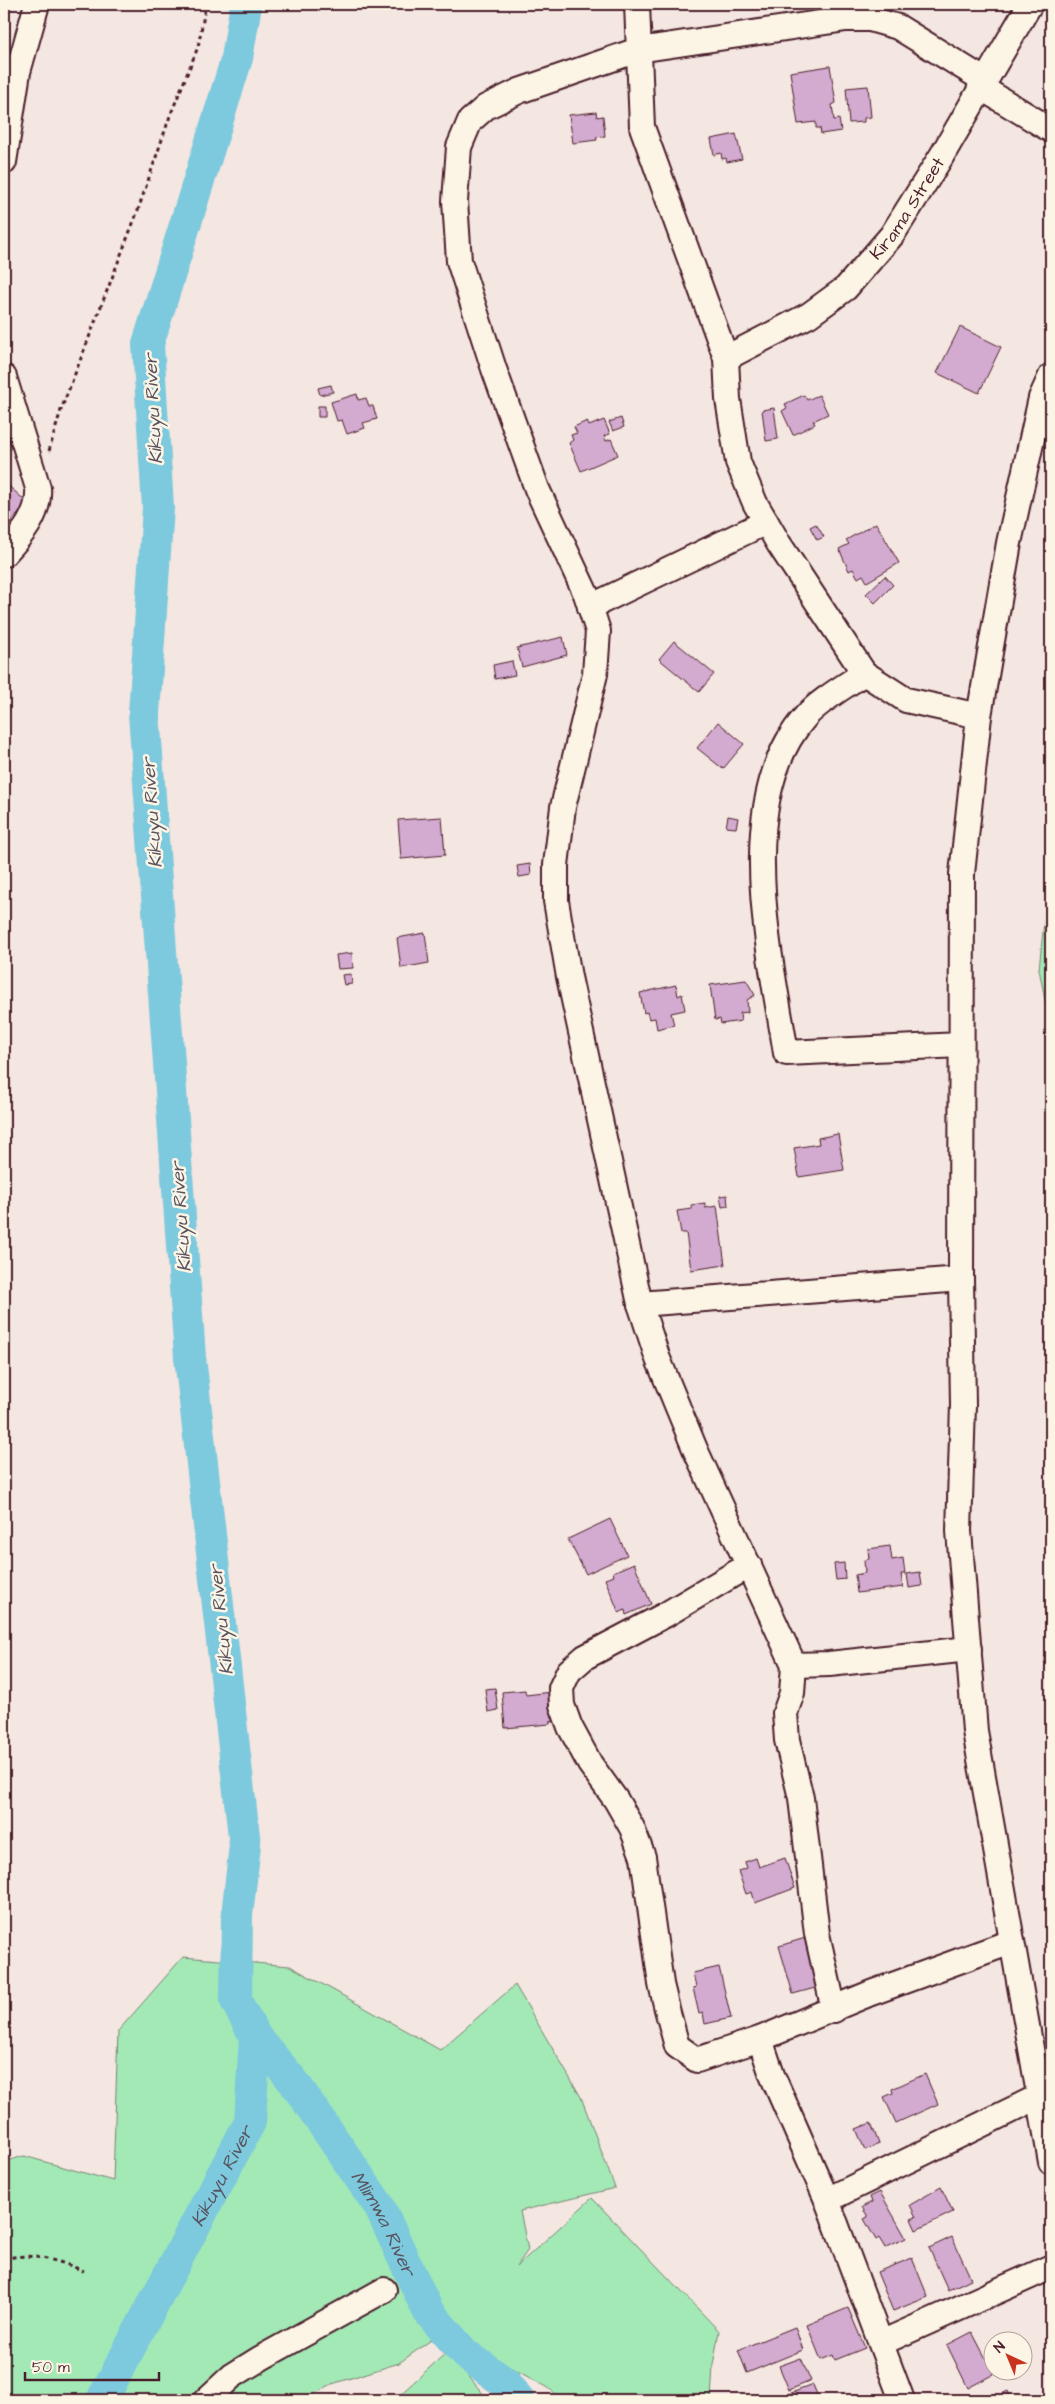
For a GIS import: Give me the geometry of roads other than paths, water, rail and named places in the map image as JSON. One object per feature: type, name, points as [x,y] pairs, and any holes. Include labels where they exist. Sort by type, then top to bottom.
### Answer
[{"type":"street","points":[[4,162],[18,72],[37,4]]},
{"type":"street","points":[[637,4],[642,127],[726,358],[728,399],[738,462],[755,503],[864,673],[906,700],[979,716]]},
{"type":"street","name":"Kirama Street","points":[[726,358],[808,315],[846,288],[892,235],[941,157],[982,83],[1030,4]]},
{"type":"street","points":[[834,2010],[818,1934],[801,1798],[787,1740],[785,1713],[792,1693],[794,1665],[750,1565],[695,1450],[658,1359],[640,1304],[569,977],[556,901],[556,865],[563,807],[595,674],[598,631],[590,606],[537,489],[494,369],[459,260],[455,201],[456,169],[459,146],[470,120],[486,107],[519,91],[638,50],[846,19],[870,18],[898,27],[1051,130]]},
{"type":"street","points":[[1051,376],[1041,398],[1009,544],[979,716],[962,874],[961,1279],[963,1405],[959,1532],[975,1731],[1051,2162]]},
{"type":"street","points":[[4,378],[38,488],[39,500],[28,528],[4,554]]},
{"type":"street","points":[[590,606],[766,522]]},
{"type":"street","points":[[864,673],[807,714],[785,744],[766,800],[761,866],[768,947],[786,1053],[962,1045]]},
{"type":"street","points":[[640,1304],[961,1279]]},
{"type":"street","points":[[750,1565],[665,1615],[585,1657],[569,1671],[561,1688],[562,1705],[570,1727],[590,1764],[616,1800],[628,1821],[643,1857],[661,1984],[677,2046],[697,2060],[760,2039],[1011,1942]]},
{"type":"street","points":[[794,1665],[829,1664],[969,1649]]},
{"type":"street","points":[[760,2039],[772,2075],[827,2200],[902,2400]]},
{"type":"street","points":[[827,2200],[1040,2096]]},
{"type":"street","points":[[881,2343],[1051,2267]]},
{"type":"street","points":[[208,2400],[232,2376],[260,2358],[384,2290]]},
{"type":"waterway","name":"Kikuyu River","points":[[102,2400],[250,2122],[255,2036],[236,2001],[237,1915],[245,1845],[190,1357],[144,713],[158,508],[148,344],[237,58],[246,4]]},
{"type":"waterway","name":"Mlimwa River","points":[[255,2036],[294,2082],[379,2206],[428,2311],[465,2354],[507,2384],[519,2400]]}]
